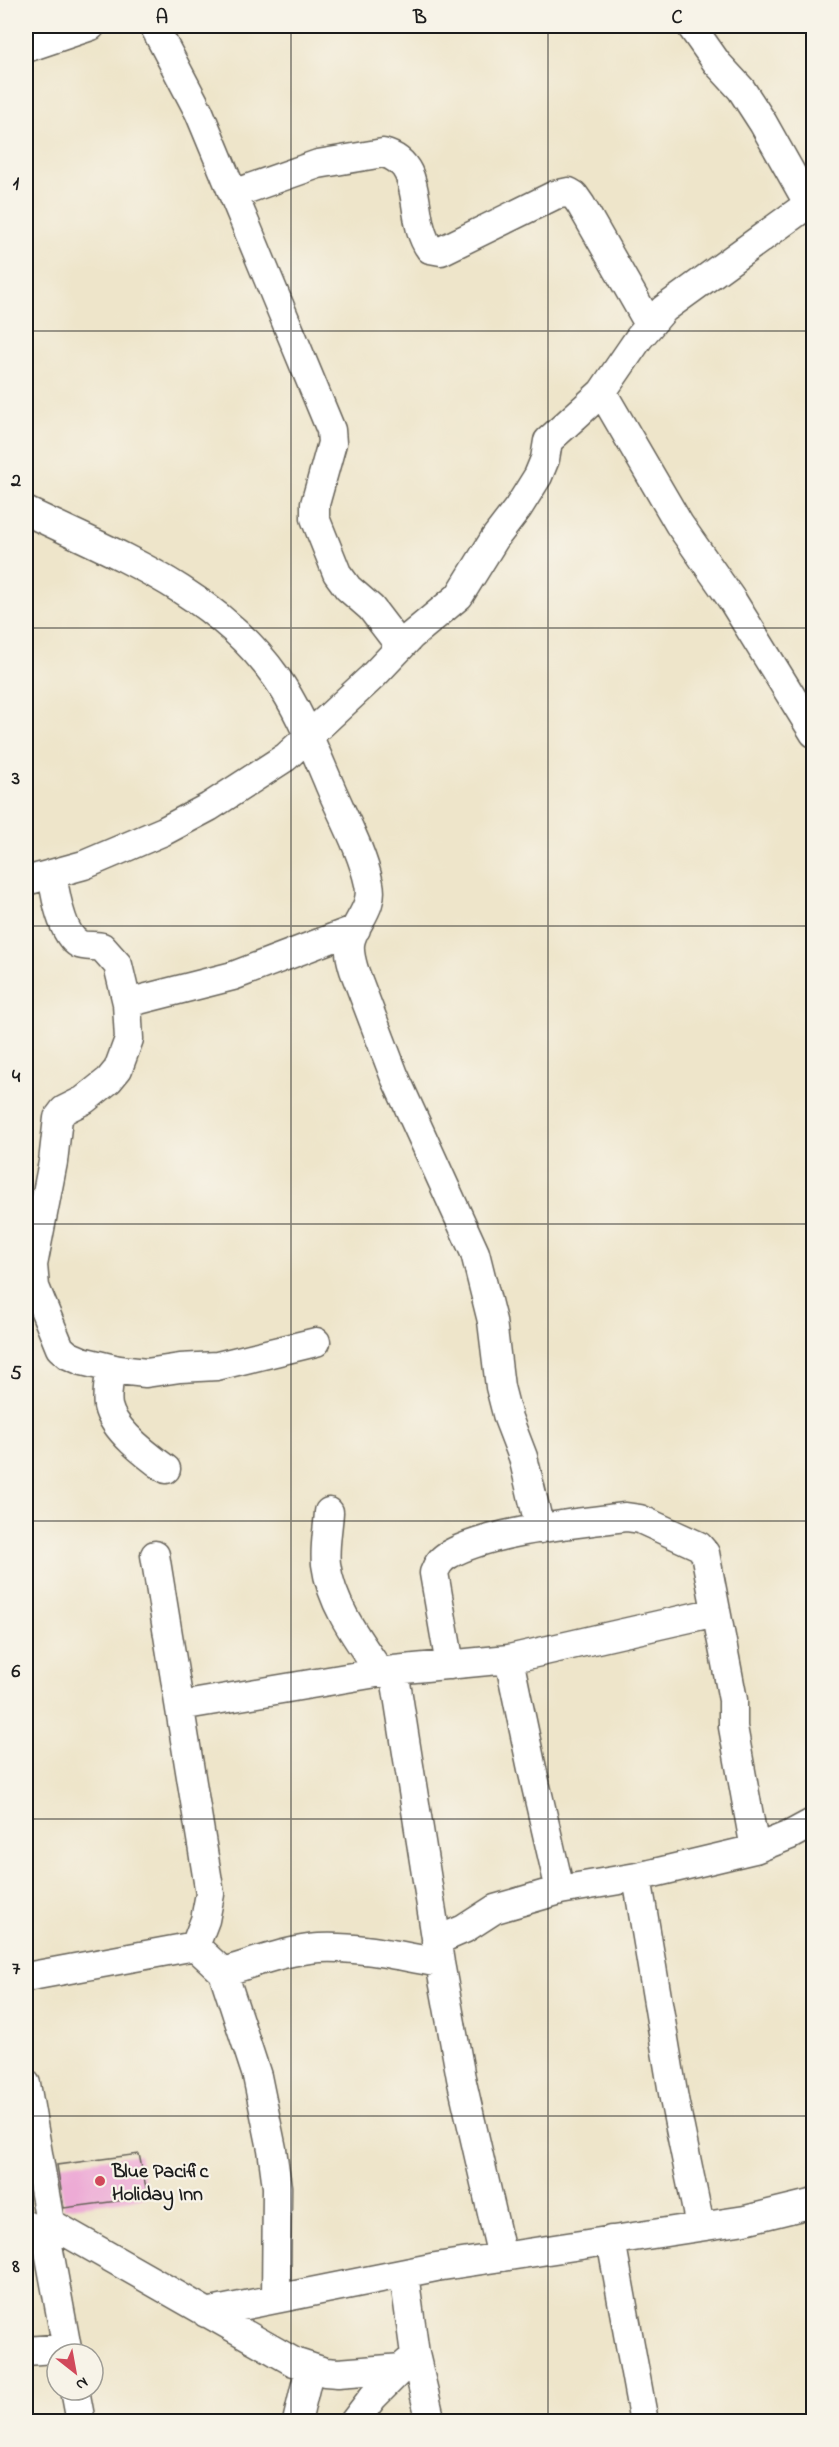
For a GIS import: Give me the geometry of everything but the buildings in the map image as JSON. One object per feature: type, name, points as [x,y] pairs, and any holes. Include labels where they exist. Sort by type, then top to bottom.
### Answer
[{"type":"street","points":[[26,48],[91,26]]},
{"type":"street","points":[[154,26],[199,112],[331,430],[332,443],[315,504],[315,518],[337,573],[348,588],[371,608],[400,646]]},
{"type":"street","points":[[316,1342],[217,1366],[146,1373],[111,1368],[68,1355],[60,1348],[35,1287],[33,1265],[53,1162],[58,1118],[64,1110],[102,1086],[118,1069],[129,1039],[127,1003],[118,965],[102,946],[79,944],[72,936],[57,904],[34,873],[84,865],[138,844],[209,807],[273,767],[372,677],[400,646],[464,590],[495,538],[538,476],[545,459],[548,441],[602,392],[649,324],[664,309],[811,201],[741,89],[717,63],[691,26]]},
{"type":"street","points":[[233,194],[318,164],[383,153],[392,155],[402,163],[410,175],[415,189],[415,209],[423,237],[430,249],[441,251],[555,195],[569,192],[581,205],[649,324]]},
{"type":"street","points":[[602,392],[680,524],[732,600],[813,733]]},
{"type":"street","points":[[26,511],[167,580],[213,612],[253,649],[277,678],[309,735],[362,859],[369,886],[370,900],[350,940],[350,954],[354,970],[394,1075],[475,1254],[492,1322],[500,1387],[508,1418],[523,1457],[540,1529]]},
{"type":"street","points":[[127,1003],[233,976],[356,929]]},
{"type":"street","points":[[111,1368],[108,1404],[110,1412],[136,1447],[166,1469]]},
{"type":"street","points":[[329,1512],[326,1563],[331,1587],[348,1623],[387,1671],[461,2078],[502,2257]]},
{"type":"street","points":[[450,1665],[434,1573],[438,1563],[458,1550],[495,1538],[540,1529],[626,1517],[640,1520],[699,1546],[705,1553],[733,1700],[733,1728],[755,1849]]},
{"type":"street","points":[[155,1555],[210,1894],[205,1920],[195,1946]]},
{"type":"street","points":[[180,1706],[387,1671],[509,1659],[716,1612]]},
{"type":"street","points":[[509,1659],[560,1890]]},
{"type":"street","points":[[224,1972],[318,1948],[390,1954],[437,1952],[464,1929],[495,1909],[560,1890],[637,1877],[755,1849],[790,1835],[813,1822]]},
{"type":"street","points":[[637,1877],[674,2099],[700,2226]]},
{"type":"street","points":[[195,1946],[224,1972],[257,2076],[272,2149],[277,2187],[276,2298]]},
{"type":"street","points":[[26,1977],[195,1946]]},
{"type":"street","points":[[26,2084],[41,2229],[66,2342]]},
{"type":"street","points":[[206,2313],[502,2257],[745,2220],[813,2203]]},
{"type":"street","points":[[41,2229],[206,2313],[294,2361],[310,2367],[338,2373],[408,2361]]},
{"type":"street","points":[[611,2240],[644,2421]]},
{"type":"street","points":[[404,2274],[408,2361],[431,2421]]},
{"type":"street","points":[[26,2351],[45,2351]]},
{"type":"street","points":[[354,2421],[373,2397],[408,2361]]},
{"type":"street","points":[[297,2421],[310,2367]]},
{"type":"street","points":[[77,2402],[81,2421]]},
{"type":"place","name":"Blue Pacific Holiday Inn","points":[[100,2181]]}]
